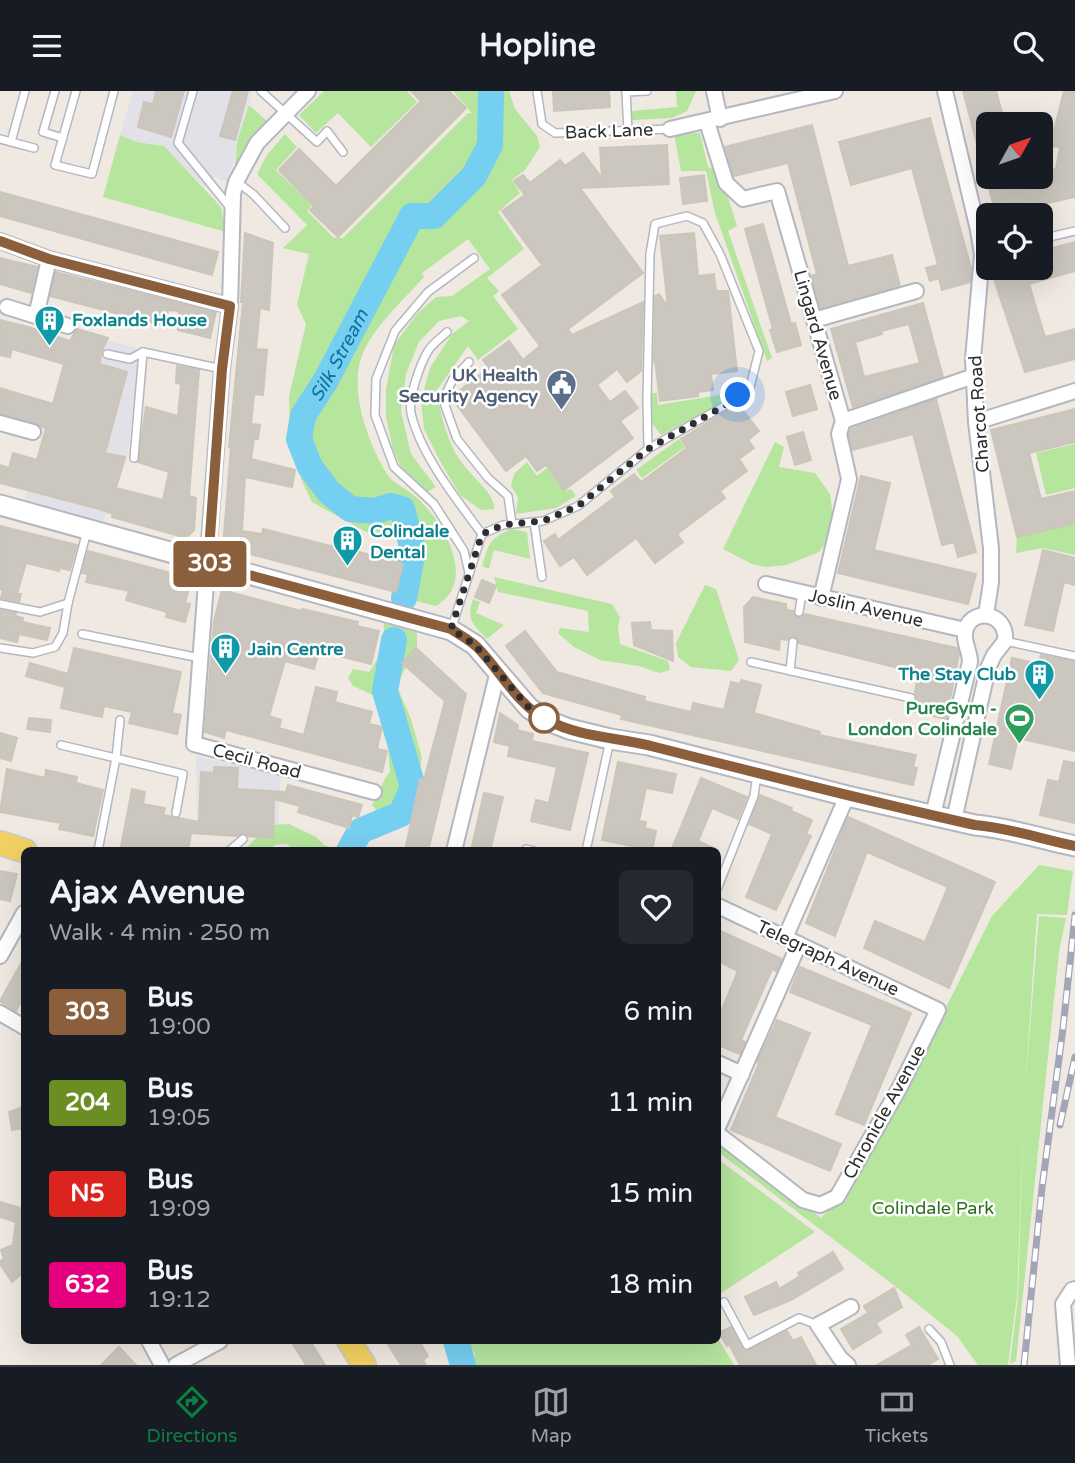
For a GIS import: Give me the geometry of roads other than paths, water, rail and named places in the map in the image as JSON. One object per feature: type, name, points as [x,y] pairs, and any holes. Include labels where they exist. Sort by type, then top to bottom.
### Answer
[{"type":"main road","points":[[0,843],[21,850]]},
{"type":"main road","points":[[351,1344],[364,1365]]},
{"type":"street","points":[[236,182],[257,143],[308,91]]},
{"type":"street","points":[[714,91],[714,120]]},
{"type":"street","points":[[670,129],[835,91]]},
{"type":"street","name":"Charcot Road","points":[[945,91],[976,222]]},
{"type":"street","name":"Lingard Avenue","points":[[714,120],[726,183],[743,199],[777,191],[843,421],[839,434],[849,479],[821,598]]},
{"type":"street","name":"Cecil Road","points":[[236,182],[232,211],[230,306],[222,369],[194,744],[374,792]]},
{"type":"street","points":[[0,241],[49,259],[230,306]]},
{"type":"street","points":[[36,316],[49,259]]},
{"type":"street","name":"Charcot Road","points":[[982,280],[973,359],[976,422],[991,548],[991,582],[986,615]]},
{"type":"street","points":[[814,320],[916,291]]},
{"type":"street","points":[[7,307],[68,325]]},
{"type":"street","points":[[843,421],[974,376]]},
{"type":"street","points":[[976,422],[1075,391]]},
{"type":"street","points":[[1,428],[33,432]]},
{"type":"street","points":[[0,505],[451,629],[475,645],[529,708],[546,720],[569,729],[649,745],[847,796],[1075,846]]},
{"type":"street","name":"Joslin Avenue","points":[[766,584],[965,630]]},
{"type":"street","points":[[933,815],[970,662],[965,630],[973,619],[986,615],[1002,624],[1005,641],[988,668],[954,820]]},
{"type":"street","points":[[970,650],[981,656],[994,655]]},
{"type":"street","points":[[455,847],[498,671]]},
{"type":"street","points":[[785,937],[847,796]]},
{"type":"street","name":"Telegraph Avenue","points":[[721,907],[938,1010]]},
{"type":"street","points":[[0,956],[21,918]]},
{"type":"street","points":[[721,1120],[799,944]]},
{"type":"street","name":"Chronicle Avenue","points":[[721,1136],[803,1200],[820,1205],[837,1197],[900,1087],[938,1010]]},
{"type":"street","points":[[0,1013],[21,1025]]},
{"type":"street","points":[[721,1064],[742,1074]]},
{"type":"street","points":[[1068,1365],[1063,1304],[1075,1289]]},
{"type":"street","points":[[846,1365],[818,1325],[851,1307]]},
{"type":"street","points":[[151,1344],[162,1365]]},
{"type":"street","points":[[176,1365],[214,1344]]},
{"type":"lane","points":[[11,142],[25,91]]},
{"type":"lane","points":[[55,91],[43,132],[63,138]]},
{"type":"lane","points":[[76,91],[55,165],[92,174],[114,91]]},
{"type":"lane","points":[[193,91],[178,143],[232,211]]},
{"type":"lane","points":[[261,91],[317,142],[327,131],[343,152]]},
{"type":"lane","name":"Back Lane","points":[[537,91],[542,124],[555,133],[670,129]]},
{"type":"lane","points":[[628,131],[626,92],[647,91]]},
{"type":"lane","points":[[0,139],[34,148]]},
{"type":"lane","points":[[236,182],[253,194],[285,228]]},
{"type":"lane","points":[[482,534],[503,525],[543,521],[578,506],[648,449],[726,405],[750,387],[759,351],[720,254],[703,223],[687,216],[655,224],[650,254],[648,449]]},
{"type":"lane","points":[[1053,236],[1075,230]]},
{"type":"lane","points":[[470,574],[464,551],[434,504],[394,467],[375,415],[376,379],[395,331],[428,292],[474,258]]},
{"type":"lane","points":[[447,332],[428,350],[416,377],[410,411],[424,446],[456,499],[482,534]]},
{"type":"lane","points":[[134,458],[143,352]]},
{"type":"lane","points":[[107,353],[130,359],[143,352],[222,369]]},
{"type":"lane","points":[[469,362],[453,379],[443,400],[457,439],[488,478],[508,496],[512,524]]},
{"type":"lane","points":[[534,522],[542,577]]},
{"type":"lane","points":[[0,648],[33,653],[55,647],[63,633],[68,603],[88,529]]},
{"type":"lane","points":[[451,629],[482,534]]},
{"type":"lane","points":[[799,613],[802,593]]},
{"type":"lane","points":[[0,604],[40,612],[68,603]]},
{"type":"lane","points":[[82,634],[200,658]]},
{"type":"lane","points":[[1005,641],[1075,656]]},
{"type":"lane","points":[[790,671],[793,642]]},
{"type":"lane","points":[[751,662],[911,698]]},
{"type":"lane","points":[[99,847],[116,758],[120,720]]},
{"type":"lane","points":[[587,847],[610,739]]},
{"type":"lane","points":[[61,745],[183,774],[176,813]]},
{"type":"lane","points":[[721,879],[754,796],[757,773]]},
{"type":"lane","points":[[234,847],[243,839]]},
{"type":"lane","points":[[724,1301],[747,1345],[799,1318],[818,1325]]},
{"type":"lane","points":[[929,1329],[941,1342],[950,1365]]},
{"type":"waterway","name":"Silk Stream","points":[[404,598],[413,550],[402,509],[391,506],[375,511],[350,509],[329,492],[310,467],[299,439],[303,416],[326,380],[412,216],[434,216],[474,176],[490,145],[491,91]]},
{"type":"waterway","name":"Silk Stream","points":[[351,847],[360,831],[401,814],[413,787],[385,691],[394,640]]},
{"type":"waterway","name":"Silk Stream","points":[[457,1344],[463,1365]]},
{"type":"railway","points":[[1024,1365],[1075,915]]},
{"type":"railway","points":[[1060,1125],[1075,1057]]},
{"type":"place","name":"Foxlands House","points":[[49,347]]},
{"type":"place","name":"UK Health Security Agency","points":[[561,412]]},
{"type":"place","name":"Colindale Dental","points":[[347,568]]},
{"type":"place","name":"Jain Centre","points":[[225,676]]},
{"type":"place","name":"The Stay Club","points":[[1039,701]]},
{"type":"place","name":"PureGym - London Colindale","points":[[1020,745]]},
{"type":"park label","name":"Colindale Park","points":[[933,1208]]}]
